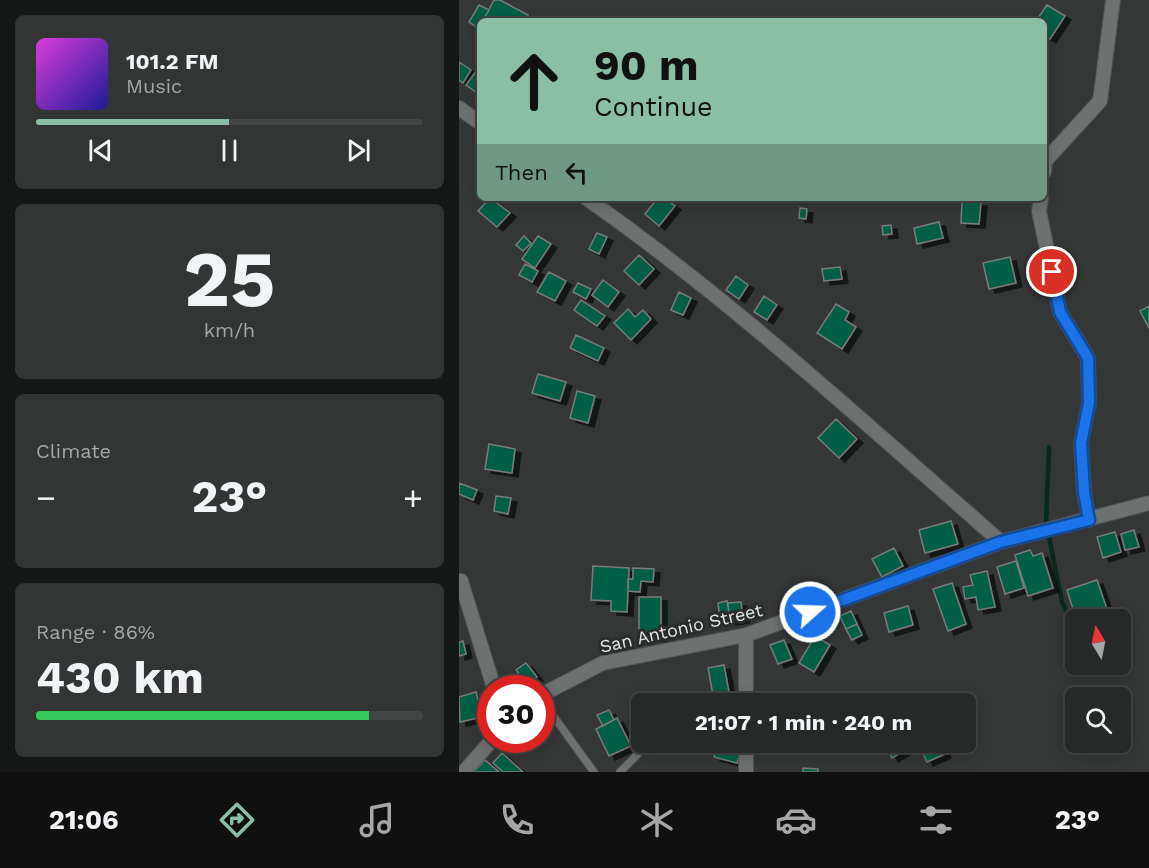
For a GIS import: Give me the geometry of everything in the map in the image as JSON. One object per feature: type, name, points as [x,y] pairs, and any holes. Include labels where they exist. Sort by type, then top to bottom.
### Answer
[{"type":"street","points":[[1047,159],[1099,101],[1113,0]]},
{"type":"street","points":[[459,108],[477,121]]},
{"type":"street","points":[[590,201],[621,222],[797,363],[1001,542]]},
{"type":"street","points":[[1041,201],[1039,211],[1060,312],[1088,358],[1089,403],[1081,443],[1084,492],[1089,520]]},
{"type":"street","name":"San Antonio Street","points":[[555,688],[603,663],[746,635],[1001,542],[1149,504]]},
{"type":"street","points":[[461,581],[490,675]]},
{"type":"street","points":[[746,635],[746,693]]},
{"type":"street","points":[[464,772],[481,753]]},
{"type":"street","points":[[746,753],[746,772]]},
{"type":"lane","points":[[555,718],[594,772]]},
{"type":"lane","points":[[620,772],[639,753]]},
{"type":"building","points":[[494,0],[500,0],[528,15],[526,18],[485,18]]},
{"type":"building","points":[[479,5],[489,10],[484,18],[477,18],[477,27],[469,22]]},
{"type":"building","points":[[1047,5],[1065,16],[1050,39],[1047,37],[1047,18],[1038,18]]},
{"type":"building","points":[[459,62],[471,70],[463,83],[459,80]]},
{"type":"building","points":[[477,70],[477,93],[466,85]]},
{"type":"building","points":[[487,201],[494,201],[510,213],[497,227],[478,211]]},
{"type":"building","points":[[656,201],[668,201],[675,206],[659,226],[645,214]]},
{"type":"building","points":[[962,201],[981,202],[979,224],[961,223]]},
{"type":"building","points":[[800,208],[807,209],[806,219],[799,218]]},
{"type":"building","points":[[939,222],[943,238],[917,244],[914,228]]},
{"type":"building","points":[[891,225],[892,234],[883,235],[882,226]]},
{"type":"building","points":[[597,233],[607,237],[599,254],[589,249]]},
{"type":"building","points":[[524,236],[531,243],[523,251],[516,245]]},
{"type":"building","points":[[538,236],[551,244],[535,268],[522,259]]},
{"type":"building","points":[[639,255],[654,269],[639,285],[624,271]]},
{"type":"building","points":[[1010,257],[1016,283],[989,289],[983,263]]},
{"type":"building","points":[[525,264],[538,271],[532,282],[519,275]]},
{"type":"building","points":[[840,267],[842,279],[824,281],[822,269]]},
{"type":"building","points":[[549,272],[566,281],[555,301],[537,292]]},
{"type":"building","points":[[736,276],[748,285],[739,299],[726,290]]},
{"type":"building","points":[[603,280],[619,292],[608,307],[592,295]]},
{"type":"building","points":[[578,283],[591,289],[586,299],[573,292]]},
{"type":"building","points":[[679,292],[691,298],[683,315],[671,310]]},
{"type":"building","points":[[764,296],[777,305],[767,320],[754,312]]},
{"type":"building","points":[[581,300],[605,316],[597,326],[574,310]]},
{"type":"building","points":[[836,304],[849,312],[845,320],[856,327],[842,349],[817,333]]},
{"type":"building","points":[[1149,306],[1149,328],[1140,311]]},
{"type":"building","points":[[628,309],[635,317],[643,310],[651,319],[631,340],[614,323]]},
{"type":"building","points":[[576,335],[604,348],[598,361],[570,348]]},
{"type":"building","points":[[538,374],[566,382],[560,401],[532,393]]},
{"type":"building","points":[[577,391],[595,396],[588,423],[570,418]]},
{"type":"building","points":[[836,419],[857,439],[839,458],[818,438]]},
{"type":"building","points":[[489,444],[515,449],[512,473],[485,469]]},
{"type":"building","points":[[459,483],[477,490],[473,500],[459,494]]},
{"type":"building","points":[[496,496],[511,498],[508,514],[494,511]]},
{"type":"building","points":[[951,521],[958,544],[925,553],[919,530]]},
{"type":"building","points":[[1134,530],[1139,547],[1125,550],[1121,534]]},
{"type":"building","points":[[1115,532],[1121,552],[1103,558],[1097,537]]},
{"type":"building","points":[[894,548],[903,566],[882,577],[872,559]]},
{"type":"building","points":[[1030,550],[1033,556],[1042,553],[1053,588],[1028,596],[1015,555]]},
{"type":"building","points":[[1016,561],[1024,588],[1005,594],[997,567]]},
{"type":"building","points":[[593,566],[629,568],[627,612],[611,611],[611,601],[591,600]]},
{"type":"building","points":[[633,568],[654,569],[653,582],[641,581],[640,592],[628,591],[628,579],[633,579]]},
{"type":"building","points":[[987,571],[995,607],[978,610],[976,597],[965,599],[963,587],[973,585],[970,575]]},
{"type":"building","points":[[1097,580],[1107,609],[1073,609],[1067,590]]},
{"type":"building","points":[[952,583],[966,624],[948,631],[933,589]]},
{"type":"building","points":[[639,597],[661,597],[661,637],[639,638]]},
{"type":"building","points":[[727,601],[730,617],[720,619],[718,603]]},
{"type":"building","points":[[741,602],[743,619],[730,621],[728,603]]},
{"type":"building","points":[[908,606],[913,625],[889,632],[884,613]]},
{"type":"building","points":[[851,611],[857,624],[846,629],[840,616]]},
{"type":"building","points":[[857,624],[862,635],[852,640],[846,629]]},
{"type":"building","points":[[815,636],[830,645],[814,672],[799,663]]},
{"type":"building","points":[[784,640],[792,659],[778,664],[770,645]]},
{"type":"building","points":[[463,641],[466,654],[459,656],[459,642]]},
{"type":"building","points":[[526,663],[535,675],[520,675],[516,670]]},
{"type":"building","points":[[724,665],[729,692],[713,693],[708,668]]},
{"type":"building","points":[[476,692],[477,718],[460,722],[459,697]]},
{"type":"building","points":[[609,710],[614,720],[603,726],[597,715]]},
{"type":"building","points":[[617,718],[631,746],[609,756],[596,729]]},
{"type":"building","points":[[502,753],[523,772],[503,772],[493,763]]},
{"type":"building","points":[[715,753],[740,753],[737,763],[714,757]]},
{"type":"building","points":[[890,753],[900,753],[892,758]]},
{"type":"building","points":[[923,753],[945,753],[945,754],[927,762]]},
{"type":"building","points":[[485,760],[499,772],[474,772]]},
{"type":"building","points":[[803,768],[818,769],[818,772],[803,772]]},
{"type":"waterway","points":[[1046,525],[1049,447]]},
{"type":"waterway","points":[[1049,537],[1062,602],[1066,609]]},
{"type":"route","points":[[810,612],[1001,542],[1089,520],[1084,492],[1081,443],[1089,403],[1088,358],[1060,312],[1052,272]]}]
